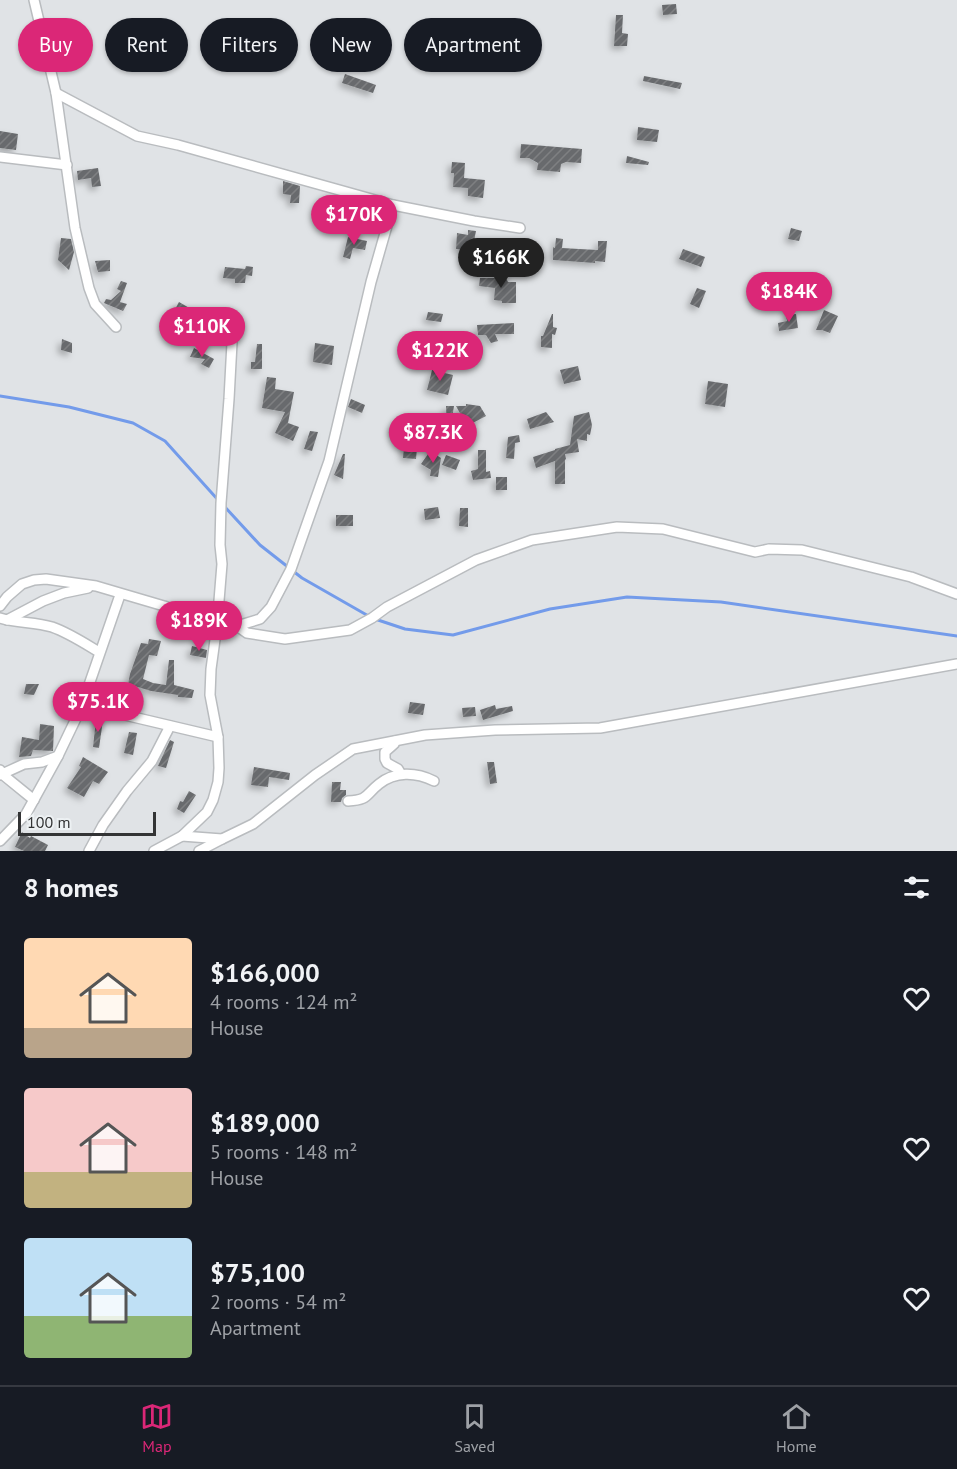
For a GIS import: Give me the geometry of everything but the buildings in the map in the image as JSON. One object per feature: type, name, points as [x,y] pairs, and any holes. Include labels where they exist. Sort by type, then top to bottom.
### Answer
[{"type":"street","points":[[34,0],[56,93],[75,228],[89,288],[95,304],[116,327]]},
{"type":"street","points":[[56,93],[137,136],[178,145],[393,206],[520,228]]},
{"type":"street","points":[[0,157],[67,165]]},
{"type":"street","points":[[0,606],[22,584],[46,579],[96,586],[120,595],[164,606],[217,625],[237,626],[260,619],[271,608],[291,569],[308,526],[329,461],[371,282],[393,206]]},
{"type":"street","points":[[154,851],[182,836],[207,812],[218,782],[218,737],[210,695],[222,564],[221,503],[233,324]]},
{"type":"street","points":[[237,626],[247,633],[285,639],[350,630],[387,607],[476,560],[532,540],[617,526],[663,529],[755,552],[769,549],[802,550],[911,577],[957,594]]},
{"type":"street","points":[[4,619],[64,593],[96,586]]},
{"type":"street","points":[[0,841],[26,814],[58,756],[81,708],[120,595]]},
{"type":"street","points":[[4,619],[52,627],[75,637],[99,652]]},
{"type":"street","points":[[199,851],[253,824],[352,749],[425,735],[495,730],[600,728],[957,664]]},
{"type":"street","points":[[81,708],[112,712],[218,737]]},
{"type":"street","points":[[89,851],[103,825],[152,761],[170,726]]},
{"type":"street","points":[[395,741],[385,752],[385,759],[401,774]]},
{"type":"street","points":[[34,800],[1,773],[24,764],[42,762],[58,756]]},
{"type":"street","points":[[348,801],[365,798],[381,782],[401,774],[413,774],[434,781]]},
{"type":"street","points":[[182,836],[222,839]]},
{"type":"waterway","points":[[0,396],[69,407],[133,423],[165,441],[219,501]]},
{"type":"waterway","points":[[224,506],[260,545],[288,567]]},
{"type":"waterway","points":[[293,571],[372,618],[405,629],[453,635],[550,609],[627,597],[721,602],[957,636]]}]
